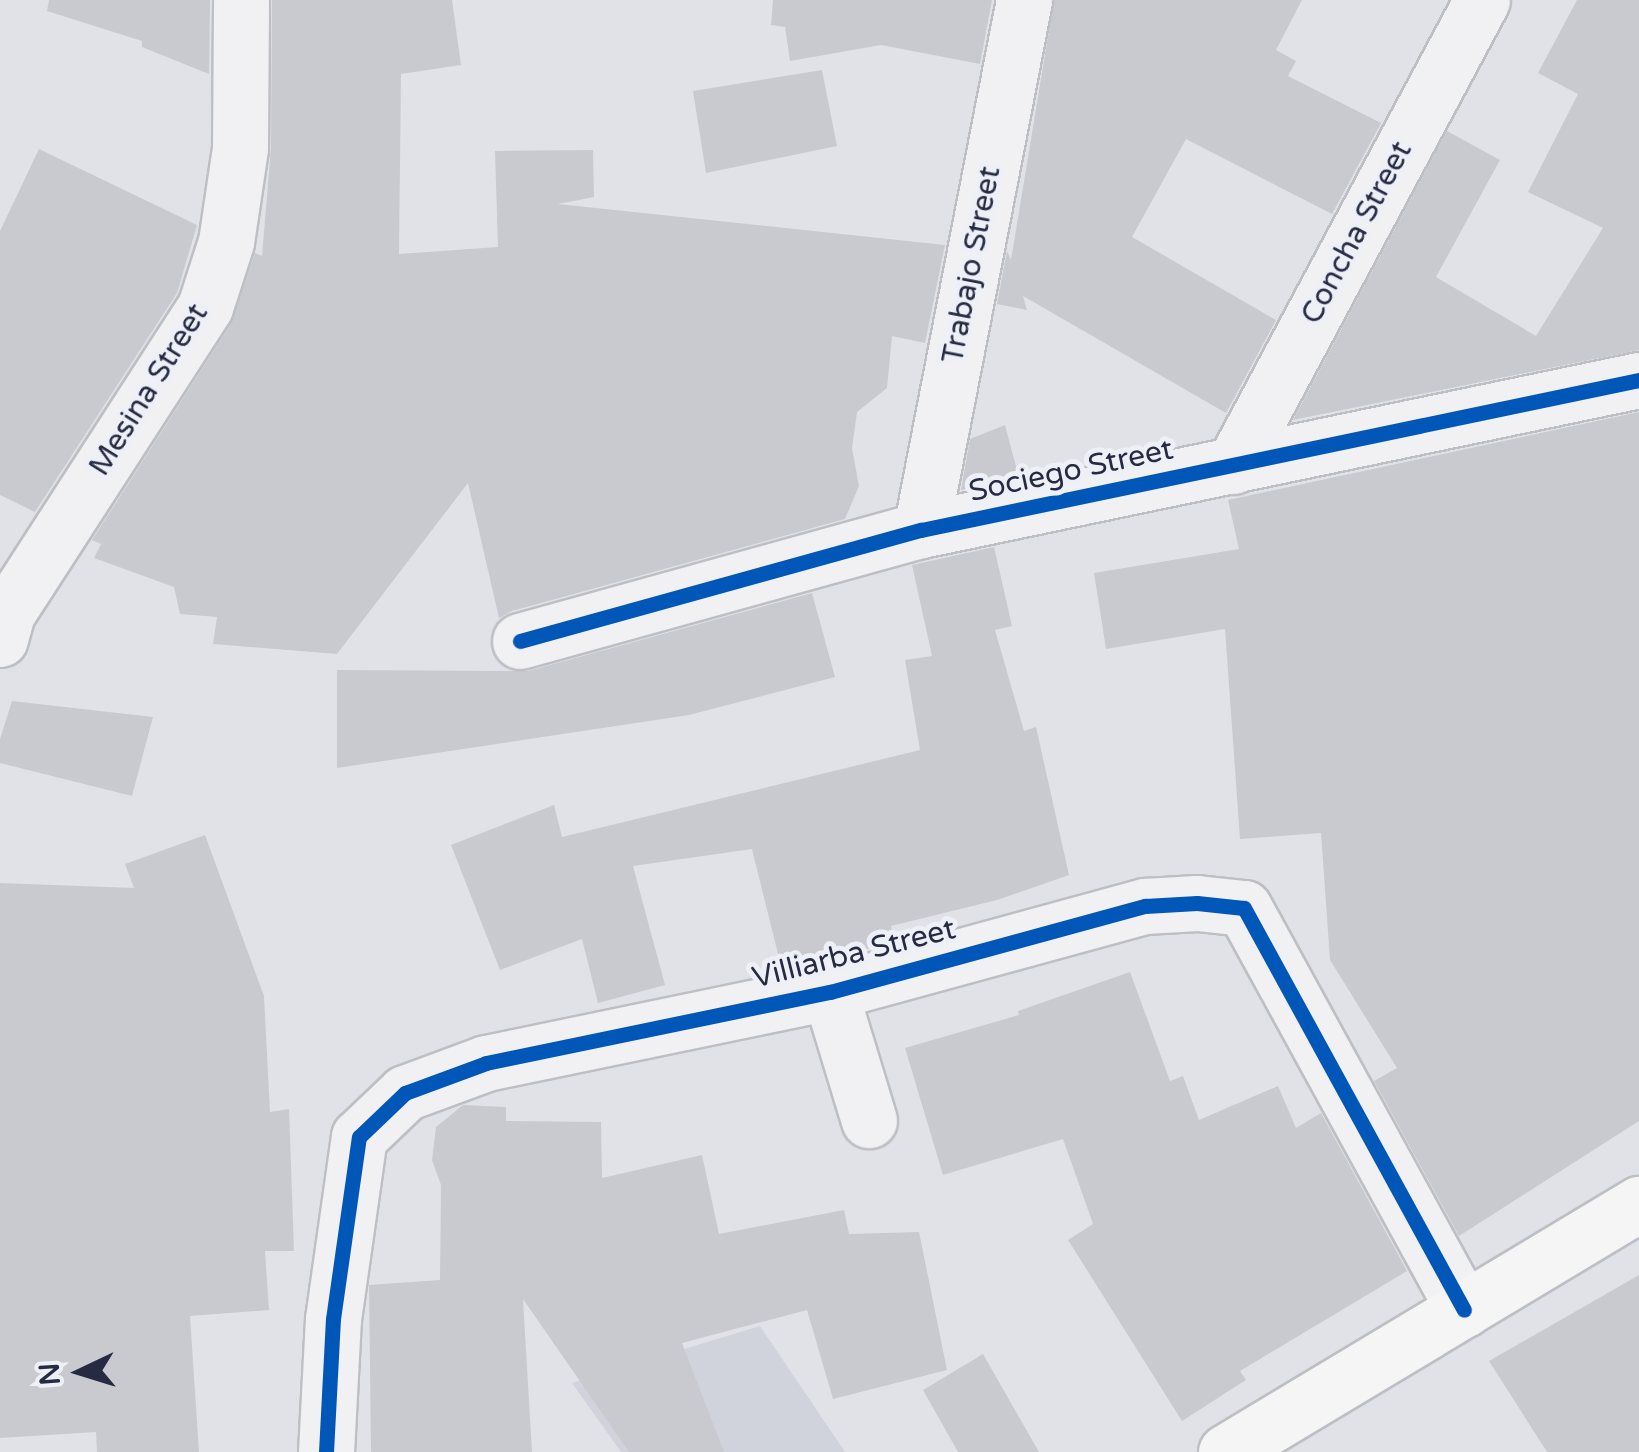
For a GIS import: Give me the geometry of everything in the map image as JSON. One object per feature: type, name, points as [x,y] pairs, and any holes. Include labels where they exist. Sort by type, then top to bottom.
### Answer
[{"type":"main road","points":[[1234,1450],[1639,1204]]},
{"type":"street","name":"Mesina Street","points":[[0,639],[7,612],[205,307],[226,242],[240,148],[242,0]]},
{"type":"street","name":"Trabajo Street","points":[[922,530],[1024,0]]},
{"type":"street","name":"Concha Street","points":[[1233,466],[1482,0]]},
{"type":"street","name":"Sociego Street","points":[[520,641],[922,530],[1639,380]]},
{"type":"street","name":"Villiarba Street","points":[[326,1452],[333,1319],[360,1137],[405,1093],[486,1063],[830,992],[1145,906],[1196,903],[1244,908],[1464,1310]]},
{"type":"street","points":[[830,992],[868,1120]]},
{"type":"shaded area","points":[[760,1326],[845,1452],[621,1452],[572,1383]]},
{"type":"building","points":[[49,0],[210,0],[209,74],[142,47],[142,41],[47,11]]},
{"type":"building","points":[[272,0],[452,0],[461,65],[401,74],[399,254],[498,247],[495,151],[593,150],[594,197],[558,204],[945,245],[925,343],[892,336],[887,388],[857,412],[852,448],[859,486],[845,519],[512,611],[499,618],[468,483],[337,654],[213,644],[217,617],[180,614],[174,587],[94,558],[101,544],[92,540],[231,324],[255,253],[262,256],[271,148]]},
{"type":"building","points":[[773,0],[992,0],[980,64],[881,45],[790,61],[785,27],[771,25]]},
{"type":"building","points":[[1054,0],[1302,0],[1276,50],[1296,61],[1288,76],[1381,123],[1332,214],[1186,139],[1132,237],[1276,320],[1226,413],[1023,296],[1027,310],[997,304],[1007,251],[1011,260]]},
{"type":"building","points":[[1577,0],[1639,0],[1639,350],[1293,420],[1447,131],[1500,160],[1436,277],[1536,336],[1603,228],[1528,192],[1578,94],[1538,73]]},
{"type":"building","points":[[822,70],[837,146],[706,173],[693,91]]},
{"type":"building","points":[[39,149],[197,225],[177,293],[35,512],[0,495],[0,231]]},
{"type":"building","points":[[1639,412],[1639,1121],[1459,1236],[1374,1081],[1397,1068],[1330,960],[1321,833],[1240,839],[1225,629],[1106,649],[1094,573],[1239,549],[1228,500]]},
{"type":"building","points":[[1005,425],[1019,478],[961,490],[970,439]]},
{"type":"building","points":[[994,547],[1012,626],[995,630],[1024,731],[1036,727],[1069,875],[997,900],[891,926],[895,942],[782,970],[752,849],[633,866],[665,985],[598,1003],[582,939],[500,970],[451,845],[554,805],[562,837],[920,750],[905,660],[932,656],[912,565]]},
{"type":"building","points":[[812,593],[835,677],[689,715],[337,768],[337,670],[528,671]]},
{"type":"building","points":[[12,701],[153,717],[132,796],[0,763],[0,739]]},
{"type":"building","points":[[205,835],[264,996],[270,1112],[289,1109],[294,1251],[265,1251],[269,1310],[190,1316],[199,1452],[97,1452],[96,1432],[0,1438],[0,883],[134,888],[125,864]]},
{"type":"building","points":[[1130,972],[1170,1081],[1183,1076],[1199,1120],[1278,1086],[1296,1128],[1321,1113],[1407,1271],[1240,1371],[1246,1380],[1182,1421],[1068,1240],[1093,1224],[1063,1139],[943,1175],[905,1048],[1019,1015],[1018,1011]]},
{"type":"building","points":[[463,1105],[506,1107],[506,1121],[601,1122],[602,1178],[702,1155],[719,1234],[844,1210],[849,1234],[919,1232],[947,1370],[833,1399],[807,1310],[682,1343],[724,1452],[629,1452],[523,1299],[532,1452],[371,1452],[369,1285],[440,1280],[441,1185],[432,1160],[436,1127]]},
{"type":"building","points":[[1639,1275],[1639,1452],[1547,1452],[1489,1361]]},
{"type":"building","points":[[983,1354],[1039,1452],[958,1452],[923,1390]]},
{"type":"cycle path","points":[[520,641],[921,530],[1639,380]]},
{"type":"cycle path","points":[[326,1452],[333,1319],[359,1137],[405,1093],[486,1063],[830,992],[1145,906],[1197,903],[1244,908],[1464,1310]]}]
